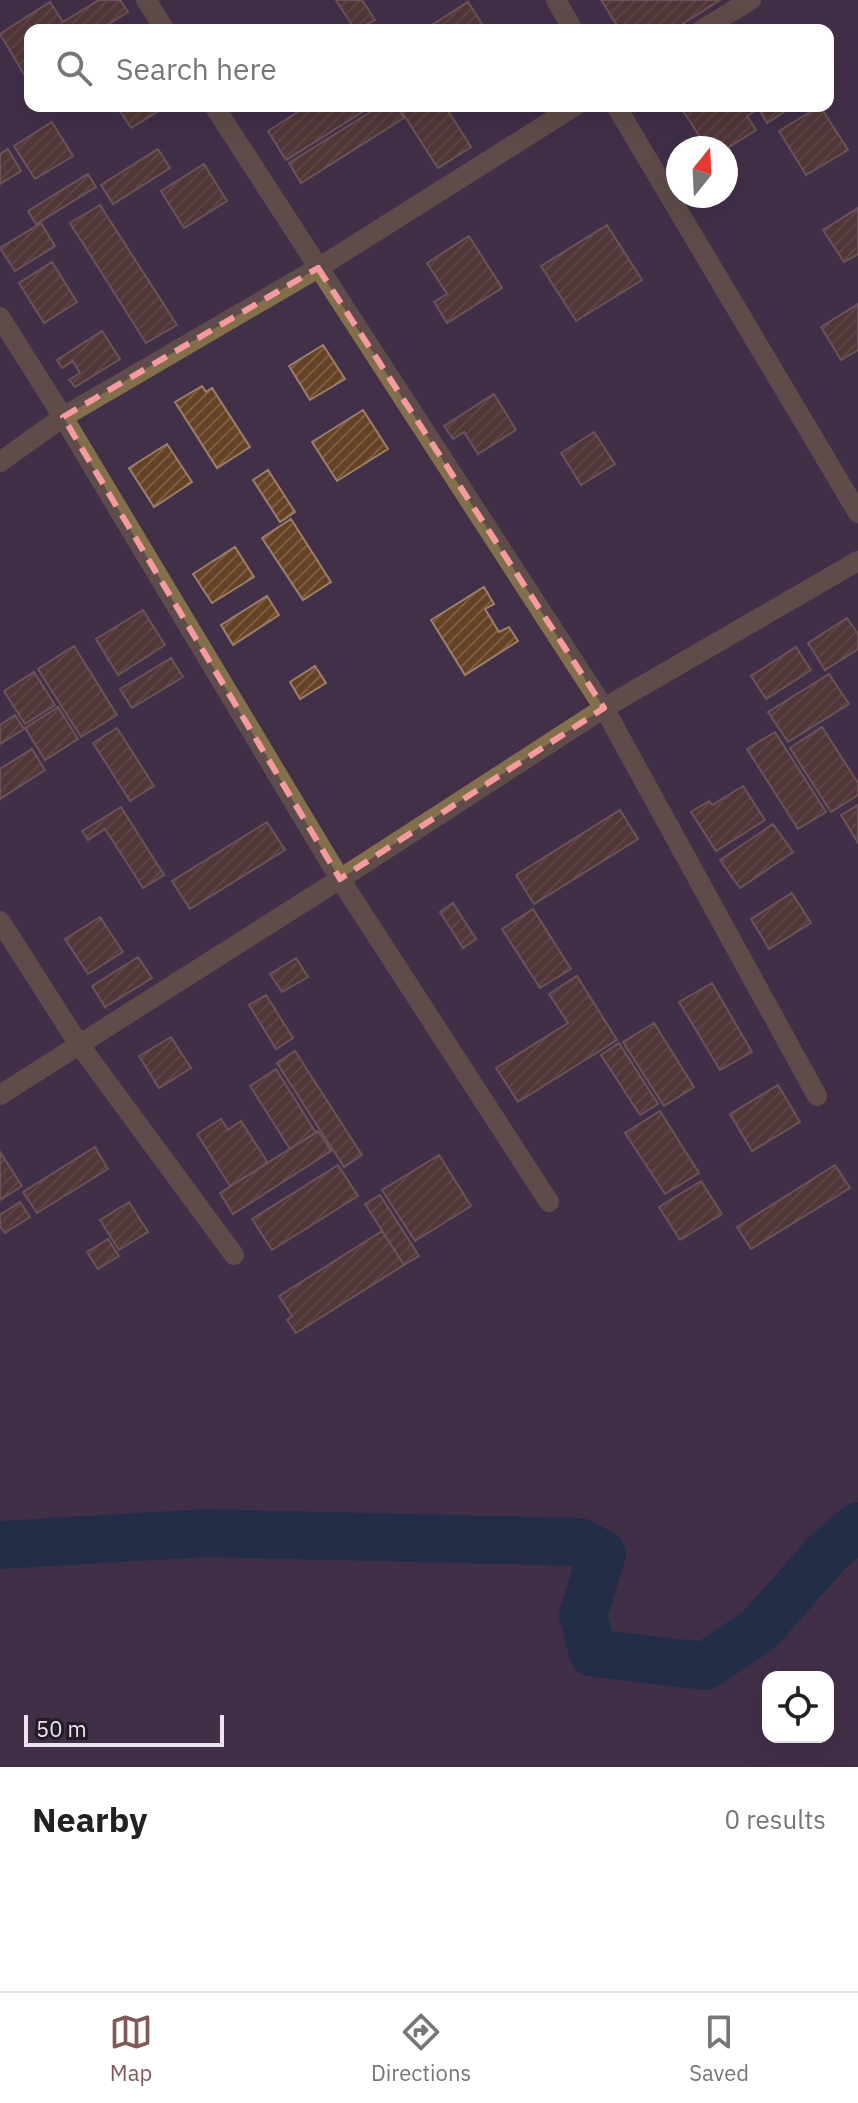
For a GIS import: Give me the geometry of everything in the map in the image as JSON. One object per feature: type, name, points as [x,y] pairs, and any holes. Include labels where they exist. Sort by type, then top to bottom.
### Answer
[{"type":"street","points":[[146,0],[161,24]]},
{"type":"street","points":[[556,0],[570,24]]},
{"type":"street","points":[[711,24],[751,0]]},
{"type":"street","points":[[218,112],[604,708],[817,1096]]},
{"type":"street","points":[[0,462],[63,417],[318,268],[565,112]]},
{"type":"street","points":[[620,112],[858,513]]},
{"type":"street","points":[[0,317],[340,879],[549,1202]]},
{"type":"street","points":[[0,1095],[604,708],[858,561]]},
{"type":"street","points":[[0,921],[78,1043],[234,1255]]},
{"type":"highlighted area","points":[[318,268],[604,708],[340,879],[63,417]]},
{"type":"building","points":[[99,0],[120,0],[128,12],[109,24],[24,24],[24,74],[0,34],[50,2],[63,22]]},
{"type":"building","points":[[336,0],[362,0],[375,20],[367,24],[351,24]]},
{"type":"building","points":[[601,0],[720,0],[682,24],[616,24]]},
{"type":"building","points":[[468,2],[482,24],[433,24]]},
{"type":"building","points":[[121,112],[157,112],[131,128]]},
{"type":"building","points":[[298,112],[362,112],[286,160],[268,131]]},
{"type":"building","points":[[370,112],[400,112],[404,118],[301,183],[289,163]]},
{"type":"building","points":[[402,112],[449,112],[471,147],[438,168]]},
{"type":"building","points":[[684,112],[754,112],[747,116],[756,130],[738,141],[738,136],[699,136]]},
{"type":"building","points":[[761,112],[784,112],[767,123]]},
{"type":"building","points":[[810,112],[824,112],[848,150],[806,175],[779,131]]},
{"type":"building","points":[[52,122],[73,156],[35,179],[14,146]]},
{"type":"building","points":[[8,149],[21,171],[0,184],[0,154]]},
{"type":"building","points":[[158,149],[170,168],[113,204],[101,185]]},
{"type":"building","points":[[204,164],[227,201],[184,228],[161,191]]},
{"type":"building","points":[[88,174],[96,187],[36,224],[28,211]]},
{"type":"building","points":[[100,205],[177,325],[146,343],[70,223]]},
{"type":"building","points":[[858,208],[858,254],[844,262],[823,230]]},
{"type":"building","points":[[41,223],[55,246],[15,271],[0,248]]},
{"type":"building","points":[[607,225],[642,280],[576,321],[541,266]]},
{"type":"building","points":[[469,236],[502,288],[447,323],[434,302],[447,294],[427,263]]},
{"type":"building","points":[[52,262],[77,302],[44,323],[19,283]]},
{"type":"building","points":[[858,304],[858,350],[841,360],[821,327]]},
{"type":"building","points":[[102,331],[120,359],[75,387],[69,380],[80,373],[73,361],[62,368],[57,360]]},
{"type":"building","points":[[323,345],[345,379],[310,400],[289,366]]},
{"type":"building","points":[[202,386],[206,392],[212,388],[250,447],[217,468],[175,402]]},
{"type":"building","points":[[494,394],[516,430],[478,454],[464,432],[453,439],[444,426]]},
{"type":"building","points":[[363,410],[388,449],[337,481],[312,442]]},
{"type":"building","points":[[594,432],[615,464],[581,485],[561,453]]},
{"type":"building","points":[[167,444],[192,482],[154,507],[129,468]]},
{"type":"building","points":[[268,470],[295,512],[280,522],[253,480]]},
{"type":"building","points":[[291,519],[331,582],[303,600],[262,538]]},
{"type":"building","points":[[235,547],[254,577],[212,603],[193,574]]},
{"type":"building","points":[[484,587],[494,604],[485,609],[499,632],[509,627],[518,641],[465,675],[431,620]]},
{"type":"building","points":[[267,596],[279,615],[233,645],[221,625]]},
{"type":"building","points":[[143,610],[165,645],[118,675],[96,639]]},
{"type":"building","points":[[847,618],[858,634],[858,649],[825,670],[808,643]]},
{"type":"building","points":[[74,646],[117,715],[81,737],[38,669]]},
{"type":"building","points":[[796,647],[811,670],[766,699],[751,676]]},
{"type":"building","points":[[171,658],[183,677],[132,708],[120,689]]},
{"type":"building","points":[[315,666],[326,683],[300,699],[290,682]]},
{"type":"building","points":[[34,672],[55,705],[25,724],[4,691]]},
{"type":"building","points":[[829,674],[849,704],[788,742],[768,712]]},
{"type":"building","points":[[58,707],[78,739],[45,760],[25,728]]},
{"type":"building","points":[[15,715],[24,729],[0,744],[0,725]]},
{"type":"building","points":[[822,727],[858,783],[858,795],[831,812],[790,748]]},
{"type":"building","points":[[117,728],[154,786],[130,801],[93,743]]},
{"type":"building","points":[[775,732],[826,812],[798,829],[747,749]]},
{"type":"building","points":[[32,749],[45,770],[0,799],[0,769]]},
{"type":"building","points":[[743,786],[765,820],[716,851],[691,812],[709,801],[712,805]]},
{"type":"building","points":[[858,805],[858,843],[841,815]]},
{"type":"building","points":[[121,807],[164,875],[143,888],[105,829],[88,840],[82,831]]},
{"type":"building","points":[[620,810],[638,839],[534,904],[516,875]]},
{"type":"building","points":[[267,822],[285,850],[190,909],[172,881]]},
{"type":"building","points":[[773,824],[793,852],[740,888],[720,860]]},
{"type":"building","points":[[792,893],[811,923],[769,949],[751,919]]},
{"type":"building","points":[[453,903],[476,939],[463,948],[440,912]]},
{"type":"building","points":[[533,909],[571,969],[540,988],[502,929]]},
{"type":"building","points":[[100,917],[123,952],[88,974],[65,939]]},
{"type":"building","points":[[138,957],[152,978],[105,1007],[92,986]]},
{"type":"building","points":[[296,958],[308,977],[282,992],[270,974]]},
{"type":"building","points":[[577,976],[617,1040],[518,1102],[496,1068],[568,1023],[549,994]]},
{"type":"building","points":[[712,983],[752,1052],[720,1070],[679,1002]]},
{"type":"building","points":[[266,995],[293,1038],[276,1049],[249,1005]]},
{"type":"building","points":[[654,1023],[694,1087],[664,1106],[623,1042]]},
{"type":"building","points":[[171,1037],[191,1068],[159,1088],[139,1056]]},
{"type":"building","points":[[619,1043],[658,1104],[640,1115],[601,1055]]},
{"type":"building","points":[[295,1051],[362,1155],[344,1167],[277,1063]]},
{"type":"building","points":[[276,1069],[316,1133],[290,1149],[250,1086]]},
{"type":"building","points":[[778,1085],[800,1122],[752,1151],[730,1114]]},
{"type":"building","points":[[660,1111],[699,1173],[665,1194],[625,1133]]},
{"type":"building","points":[[221,1119],[228,1130],[241,1121],[268,1163],[230,1186],[197,1134]]},
{"type":"building","points":[[318,1131],[331,1151],[233,1214],[220,1193]]},
{"type":"building","points":[[95,1147],[108,1169],[37,1213],[23,1192]]},
{"type":"building","points":[[0,1152],[22,1186],[0,1200]]},
{"type":"building","points":[[439,1155],[471,1206],[415,1241],[382,1190]]},
{"type":"building","points":[[338,1165],[358,1196],[272,1250],[252,1219]]},
{"type":"building","points":[[835,1165],[850,1188],[751,1249],[737,1227]]},
{"type":"building","points":[[701,1181],[722,1214],[680,1240],[659,1207]]},
{"type":"building","points":[[380,1195],[419,1256],[404,1265],[365,1204]]},
{"type":"building","points":[[20,1202],[30,1217],[5,1233],[0,1226],[0,1215]]},
{"type":"building","points":[[129,1202],[148,1232],[119,1250],[100,1220]]},
{"type":"building","points":[[382,1231],[404,1265],[296,1333],[287,1320],[292,1316],[279,1296]]},
{"type":"building","points":[[108,1239],[119,1256],[98,1269],[87,1252]]},
{"type":"waterway","points":[[0,1545],[206,1533],[580,1542],[602,1554],[583,1615],[593,1653],[705,1666],[759,1630],[827,1553],[858,1526]]}]
